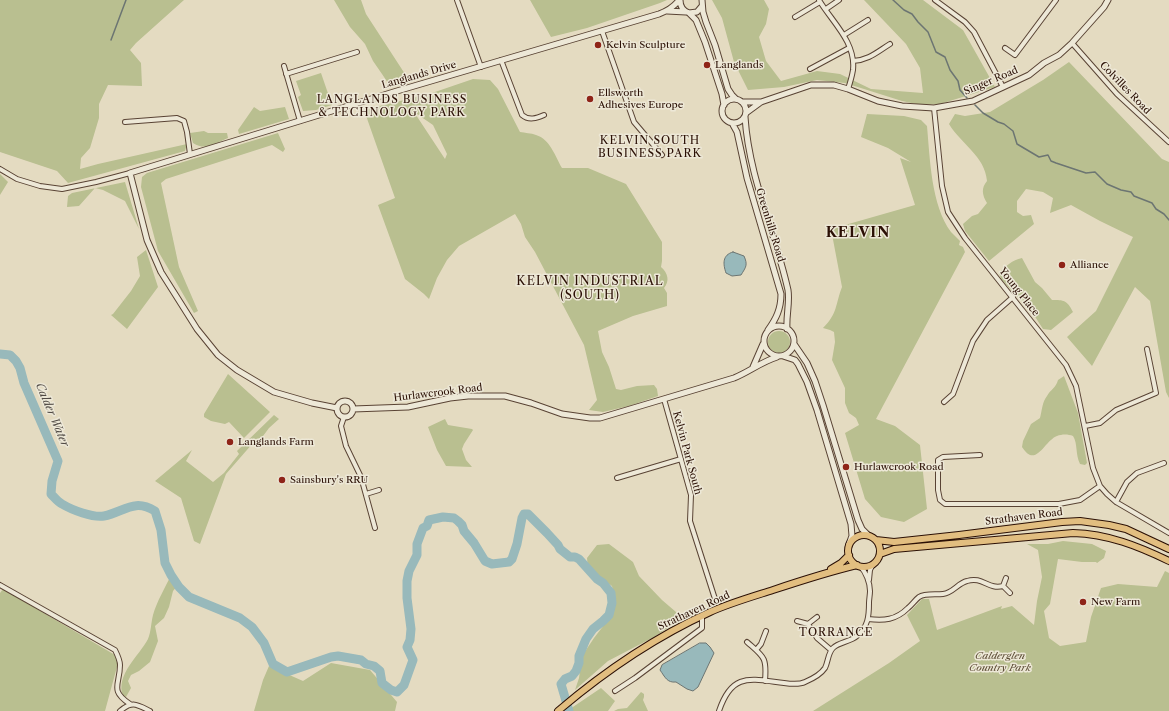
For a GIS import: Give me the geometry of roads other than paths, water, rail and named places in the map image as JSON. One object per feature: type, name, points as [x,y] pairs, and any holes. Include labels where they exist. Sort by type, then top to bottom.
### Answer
[{"type":"main road","name":"Strathaven Road","points":[[876,540],[894,542],[1080,521],[1100,523],[1120,528],[1135,533],[1169,549]]},
{"type":"main road","name":"Strathaven Road","points":[[880,554],[894,550],[1073,533],[1090,534],[1120,540],[1169,561]]},
{"type":"main road","points":[[868,535],[876,540],[879,545],[880,554],[873,564],[865,566],[858,565],[852,561],[849,555],[848,552],[850,544],[857,536],[868,535]]},
{"type":"main road","name":"Strathaven Road","points":[[823,574],[841,563],[849,555]]},
{"type":"main road","name":"Strathaven Road","points":[[558,711],[623,660],[702,616],[739,601],[823,574],[858,565]]},
{"type":"street","points":[[457,0],[480,67]]},
{"type":"street","points":[[680,0],[680,5],[682,8],[696,20],[705,42],[724,105]]},
{"type":"street","name":"Langlands Drive","points":[[130,173],[397,91],[667,11],[680,0]]},
{"type":"street","points":[[826,9],[839,0]]},
{"type":"street","points":[[935,0],[965,22],[974,32],[1003,87]]},
{"type":"street","points":[[1005,48],[1015,55],[1056,0]]},
{"type":"street","name":"Singer Road","points":[[742,102],[761,102],[811,85],[834,85],[878,101],[902,106],[934,108],[973,101],[1029,75],[1044,63],[1059,55],[1104,8],[1108,0]]},
{"type":"street","points":[[795,17],[820,1],[826,9],[844,35],[851,52],[853,70],[848,89]]},
{"type":"street","points":[[688,13],[697,12],[702,3]]},
{"type":"street","points":[[702,3],[706,22],[715,45],[728,89],[732,95],[746,107],[745,115],[739,122],[732,123],[724,117],[722,111],[724,105],[729,100],[736,99]]},
{"type":"street","name":"Langlands Drive","points":[[667,11],[688,13]]},
{"type":"street","points":[[844,35],[868,20]]},
{"type":"street","points":[[602,31],[634,122],[662,155]]},
{"type":"street","name":"Colvilles Road","points":[[1072,43],[1118,94],[1169,142]]},
{"type":"street","points":[[852,61],[868,58],[890,44]]},
{"type":"street","points":[[810,68],[849,48]]},
{"type":"street","points":[[286,74],[357,52]]},
{"type":"street","points":[[501,60],[522,115],[530,118],[544,115]]},
{"type":"street","points":[[284,66],[300,121]]},
{"type":"street","name":"Singer Road","points":[[745,115],[761,102]]},
{"type":"street","name":"Young Place","points":[[934,108],[942,186],[948,212],[966,238],[1066,365],[1076,386],[1093,468],[1100,486],[1116,502],[1169,533]]},
{"type":"street","name":"Greenhills Road","points":[[745,115],[746,139],[754,174],[788,290],[789,301],[786,319],[787,329]]},
{"type":"street","points":[[126,122],[177,118],[184,121],[190,154]]},
{"type":"street","name":"Greenhills Road","points":[[732,123],[737,132],[747,178],[781,294],[781,305],[779,311],[768,330]]},
{"type":"street","points":[[0,169],[17,179],[40,186],[62,189],[130,173],[147,240],[161,272],[197,329],[218,355],[237,370],[274,392],[336,408]]},
{"type":"street","points":[[944,402],[953,394],[973,341],[987,320],[1013,297]]},
{"type":"street","points":[[753,367],[768,330],[775,326],[784,327],[787,329],[793,336],[794,344],[807,363],[815,381],[826,412],[858,520],[862,529],[868,535]]},
{"type":"street","points":[[763,343],[765,348],[772,355],[795,360],[801,368],[817,410],[850,524],[852,536],[850,544]]},
{"type":"street","points":[[780,356],[790,352],[794,344]]},
{"type":"street","points":[[1085,426],[1100,422],[1116,410],[1156,393],[1147,349]]},
{"type":"street","name":"Hurlawcrook Road","points":[[353,409],[408,407],[450,398],[468,396],[505,396],[562,414],[590,418],[602,417],[734,378],[747,373],[753,367],[780,356]]},
{"type":"street","name":"Kelvin Park South","points":[[664,399],[691,495],[690,521],[715,600]]},
{"type":"street","points":[[345,400],[350,402],[353,409],[349,416],[344,417],[339,415],[336,408],[338,404],[345,400]]},
{"type":"street","points":[[344,417],[341,426],[346,446],[360,477],[375,528]]},
{"type":"street","points":[[980,455],[943,457],[938,460],[938,490],[940,500],[945,504],[1059,504],[1080,500],[1100,486]]},
{"type":"street","points":[[617,478],[681,460]]},
{"type":"street","points":[[1116,502],[1127,482],[1137,474],[1164,463]]},
{"type":"street","points":[[366,494],[379,490]]},
{"type":"street","points":[[869,584],[870,570],[873,564]]},
{"type":"street","points":[[719,711],[726,694],[730,689],[735,685],[750,679],[792,684],[804,683],[825,668],[831,650],[835,646],[859,635],[868,620],[870,591],[865,572],[858,565]]},
{"type":"street","points":[[1003,586],[1006,578]]},
{"type":"street","points":[[868,620],[881,621],[890,619],[904,612],[920,596],[947,593],[963,582],[969,580],[982,581],[993,587],[1003,586]]},
{"type":"street","points":[[0,585],[115,650],[120,664],[116,688],[120,698],[130,704],[137,704],[150,711]]},
{"type":"street","points":[[1003,586],[1010,593]]},
{"type":"street","points":[[615,691],[635,678],[702,628],[702,616]]},
{"type":"street","points":[[808,624],[817,616]]},
{"type":"street","points":[[797,621],[808,624],[816,638],[831,650]]},
{"type":"street","points":[[756,650],[762,642],[766,631]]},
{"type":"street","points":[[747,642],[756,650],[766,663],[764,681]]},
{"type":"street","points":[[120,711],[130,704]]},
{"type":"water","points":[[733,252],[744,256],[746,266],[741,275],[732,276],[726,273],[724,260],[729,253]]},
{"type":"water","points":[[700,643],[706,643],[714,653],[698,687],[693,691],[676,682],[670,682],[666,679],[660,670],[662,665]]},
{"type":"waterway","points":[[111,40],[126,0]]},
{"type":"waterway","points":[[893,0],[904,10],[912,14],[928,32],[936,52],[945,57],[950,70],[958,81],[960,90],[967,98]]},
{"type":"waterway","points":[[975,105],[983,113],[1004,124],[1013,131],[1017,144],[1039,157],[1048,155],[1051,161],[1056,163],[1086,173],[1095,172],[1107,184],[1121,190],[1131,192],[1134,196],[1152,203],[1156,209],[1164,214],[1169,220]]},
{"type":"waterway","name":"Calder Water","points":[[0,354],[10,355],[20,368],[24,383],[58,461],[52,481],[51,494],[59,502],[66,506],[94,516],[104,516],[135,506],[148,507],[155,511],[161,530],[165,563],[179,587],[189,597],[240,618],[252,627],[264,643],[273,664],[287,672],[331,657],[338,656],[361,660],[366,664],[374,666],[380,671],[382,683],[391,690],[397,692],[404,685],[413,660],[407,647],[410,640],[411,629],[407,598],[407,581],[409,571],[417,555],[417,544],[423,528],[427,526],[429,520],[443,517],[454,518],[462,525],[464,531],[474,543],[485,561],[492,564],[509,562],[512,559],[517,544],[522,518],[524,514],[528,514],[558,545],[560,549],[570,557],[579,559],[611,593],[612,603],[609,615],[593,629],[586,639],[579,656],[579,663],[576,671],[561,684],[569,711]]},
{"type":"place","name":"Kelvin Sculpture","points":[[598,45]]},
{"type":"place","name":"Langlands","points":[[707,65]]},
{"type":"place","name":"Ellsworth Adhesives Europe","points":[[590,99]]},
{"type":"place","name":"Alliance","points":[[1062,265]]},
{"type":"place","name":"Langlands Farm","points":[[230,442]]},
{"type":"place","name":"Hurlawcrook Road","points":[[846,467]]},
{"type":"place","name":"Sainsbury's RRU","points":[[282,480]]},
{"type":"place","name":"New Farm","points":[[1083,602]]},
{"type":"district","name":"LANGLANDS BUSINESS & TECHNOLOGY PARK","points":[[392,106]]},
{"type":"district","name":"KELVIN SOUTH BUSINESS PARK","points":[[650,147]]},
{"type":"district","name":"KELVIN","points":[[858,233]]},
{"type":"district","name":"KELVIN INDUSTRIAL (SOUTH)","points":[[590,289]]},
{"type":"district","name":"TORRANCE","points":[[836,633]]},
{"type":"park label","name":"Calderglen Country Park","points":[[1000,662]]}]
